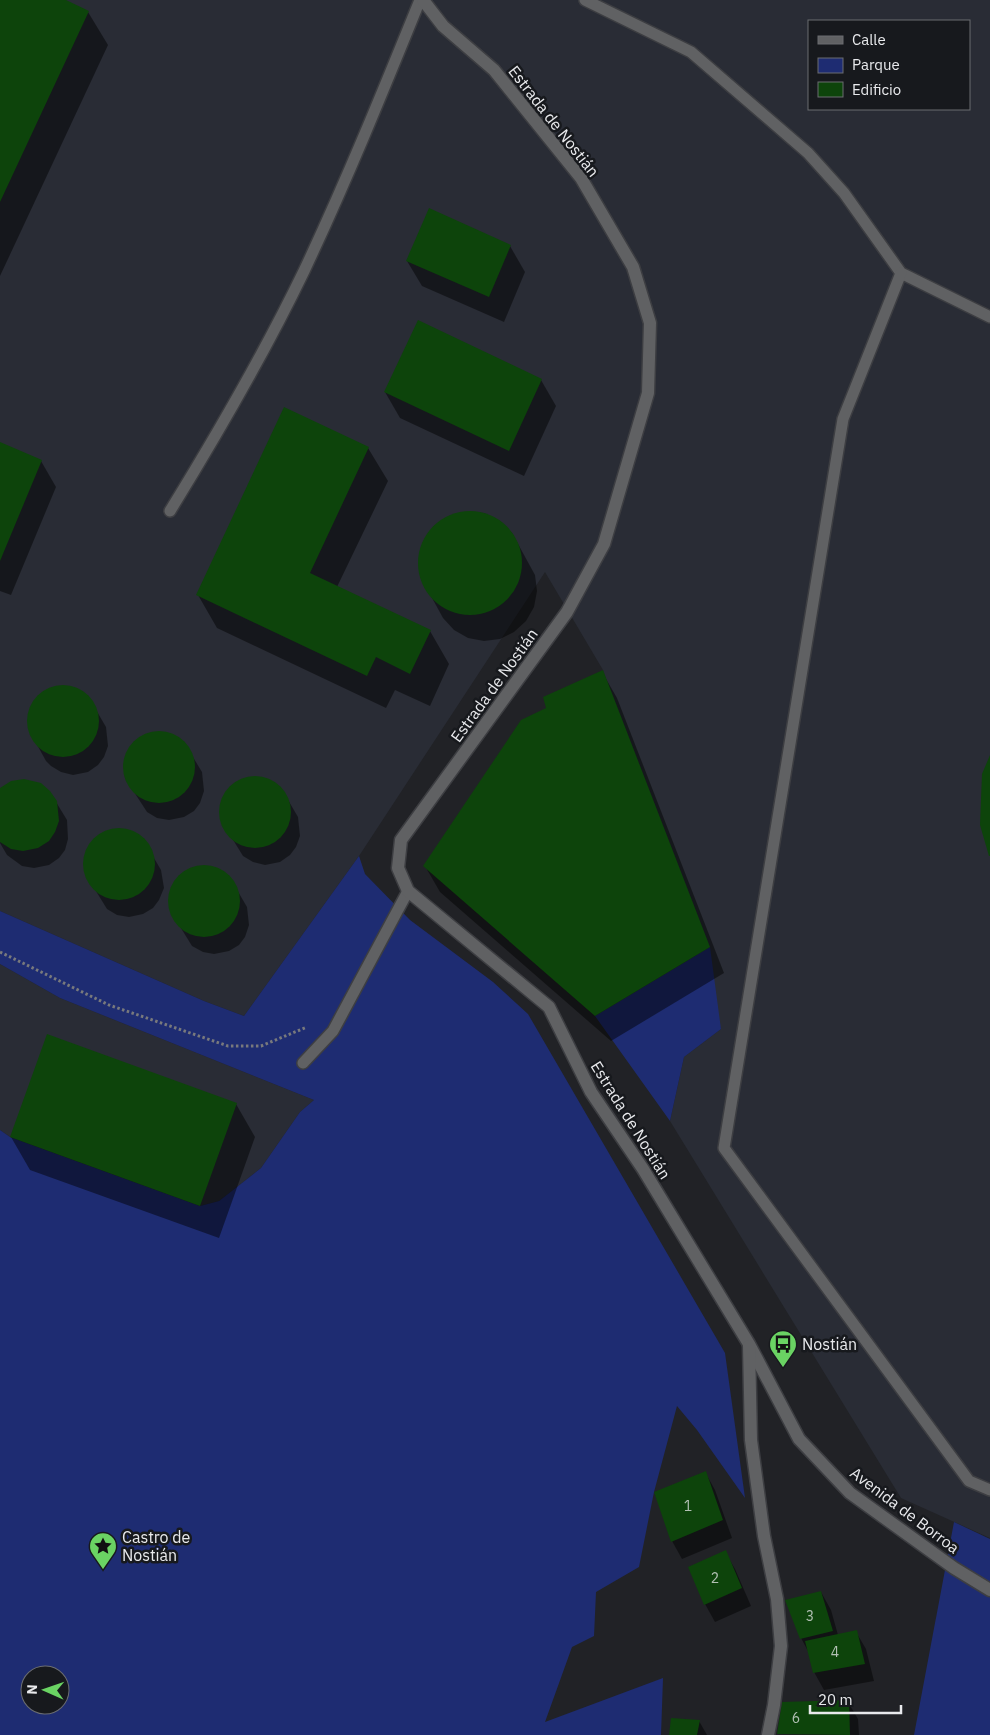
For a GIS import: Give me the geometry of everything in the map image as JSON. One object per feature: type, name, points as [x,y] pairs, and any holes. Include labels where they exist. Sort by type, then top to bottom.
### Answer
[{"type":"street","name":"Estrada de Nostián","points":[[421,0],[443,26],[494,70],[581,178],[633,267],[650,323],[648,393],[604,544],[567,612],[401,840],[398,868],[408,891],[550,1007],[592,1092],[643,1169],[749,1344]]},
{"type":"street","name":"Avenida de Borroa","points":[[749,1344],[799,1439],[850,1493],[954,1568],[990,1590]]},
{"type":"street","points":[[749,1344],[751,1440],[764,1536],[778,1600],[781,1646],[774,1705],[768,1735]]},
{"type":"lane","points":[[170,511],[226,419],[304,271],[421,0]]},
{"type":"lane","points":[[584,0],[692,52],[808,153],[844,193],[901,273],[990,317]]},
{"type":"lane","points":[[901,273],[844,419],[724,1148],[969,1481],[990,1490]]},
{"type":"lane","points":[[303,1063],[333,1031],[408,891]]},
{"type":"path","points":[[0,952],[109,1005],[228,1046],[262,1046],[307,1026]]},
{"type":"shaded area","points":[[0,0],[990,0],[990,1538],[901,1498],[670,1121],[684,1057],[721,1029],[603,670],[545,572],[359,856],[244,1016],[204,1001],[0,911]]},
{"type":"shaded area","points":[[0,964],[60,998],[314,1100],[300,1112],[261,1168],[219,1201],[200,1206],[10,1137],[0,1130]]},
{"type":"green space","points":[[359,856],[365,874],[410,920],[493,982],[528,1014],[725,1353],[745,1498],[697,1430],[677,1406],[654,1492],[639,1567],[596,1592],[594,1636],[572,1647],[545,1722],[663,1678],[661,1735],[0,1735],[0,1130],[10,1137],[200,1206],[219,1201],[261,1168],[300,1112],[314,1100],[60,998],[0,964],[0,911],[204,1001],[244,1016]]},
{"type":"green space","points":[[710,947],[721,1029],[684,1057],[670,1121],[595,1016]]},
{"type":"green space","points":[[954,1522],[990,1539],[990,1735],[914,1735]]},
{"type":"building","points":[[0,0],[66,0],[89,11],[0,202]]},
{"type":"building","points":[[429,208],[511,245],[489,297],[406,261]]},
{"type":"building","points":[[418,320],[542,379],[509,451],[384,392]]},
{"type":"building","points":[[284,407],[369,447],[310,573],[431,630],[410,674],[376,657],[367,676],[196,595]]},
{"type":"building","points":[[0,442],[42,460],[0,561]]},
{"type":"building","points":[[470,511],[490,515],[507,526],[518,543],[522,563],[518,583],[507,600],[490,611],[470,615],[450,611],[433,600],[422,583],[418,563],[422,543],[433,526],[450,515]]},
{"type":"building","points":[[603,670],[710,947],[595,1016],[423,866],[521,720],[546,708],[543,697]]},
{"type":"building","points":[[63,685],[83,691],[93,701],[99,721],[93,741],[83,751],[63,757],[43,751],[33,741],[27,721],[33,701],[43,691]]},
{"type":"building","points":[[159,731],[179,737],[189,747],[195,767],[189,787],[179,797],[159,803],[139,797],[129,787],[123,767],[129,747],[139,737]]},
{"type":"building","points":[[990,755],[989,856],[980,825],[982,774]]},
{"type":"building","points":[[255,776],[275,782],[285,792],[291,812],[285,832],[275,842],[255,848],[235,842],[225,832],[219,812],[225,792],[235,782]]},
{"type":"building","points":[[24,779],[41,783],[50,791],[57,801],[59,821],[49,841],[38,848],[23,851],[11,849],[0,842],[0,788],[11,781]]},
{"type":"building","points":[[119,828],[139,834],[149,844],[155,864],[149,884],[139,894],[119,900],[99,894],[89,884],[83,864],[89,844],[99,834]]},
{"type":"building","points":[[204,865],[224,871],[234,881],[240,901],[234,921],[224,931],[204,937],[184,931],[174,921],[168,901],[174,881],[184,871]]},
{"type":"building","points":[[47,1034],[237,1103],[200,1206],[10,1137]]},
{"type":"building","points":[[706,1471],[723,1520],[671,1542],[654,1492]]},
{"type":"building","points":[[726,1550],[742,1588],[704,1605],[688,1567]]},
{"type":"building","points":[[821,1591],[833,1631],[800,1639],[785,1600]]},
{"type":"building","points":[[857,1630],[865,1664],[813,1673],[805,1641]]},
{"type":"building","points":[[849,1700],[850,1735],[777,1734],[782,1702]]},
{"type":"building","points":[[671,1718],[700,1720],[697,1735],[669,1735]]},
{"type":"place","name":"Nostián","points":[[783,1368]]},
{"type":"place","name":"Castro de Nostián","points":[[103,1570]]}]
